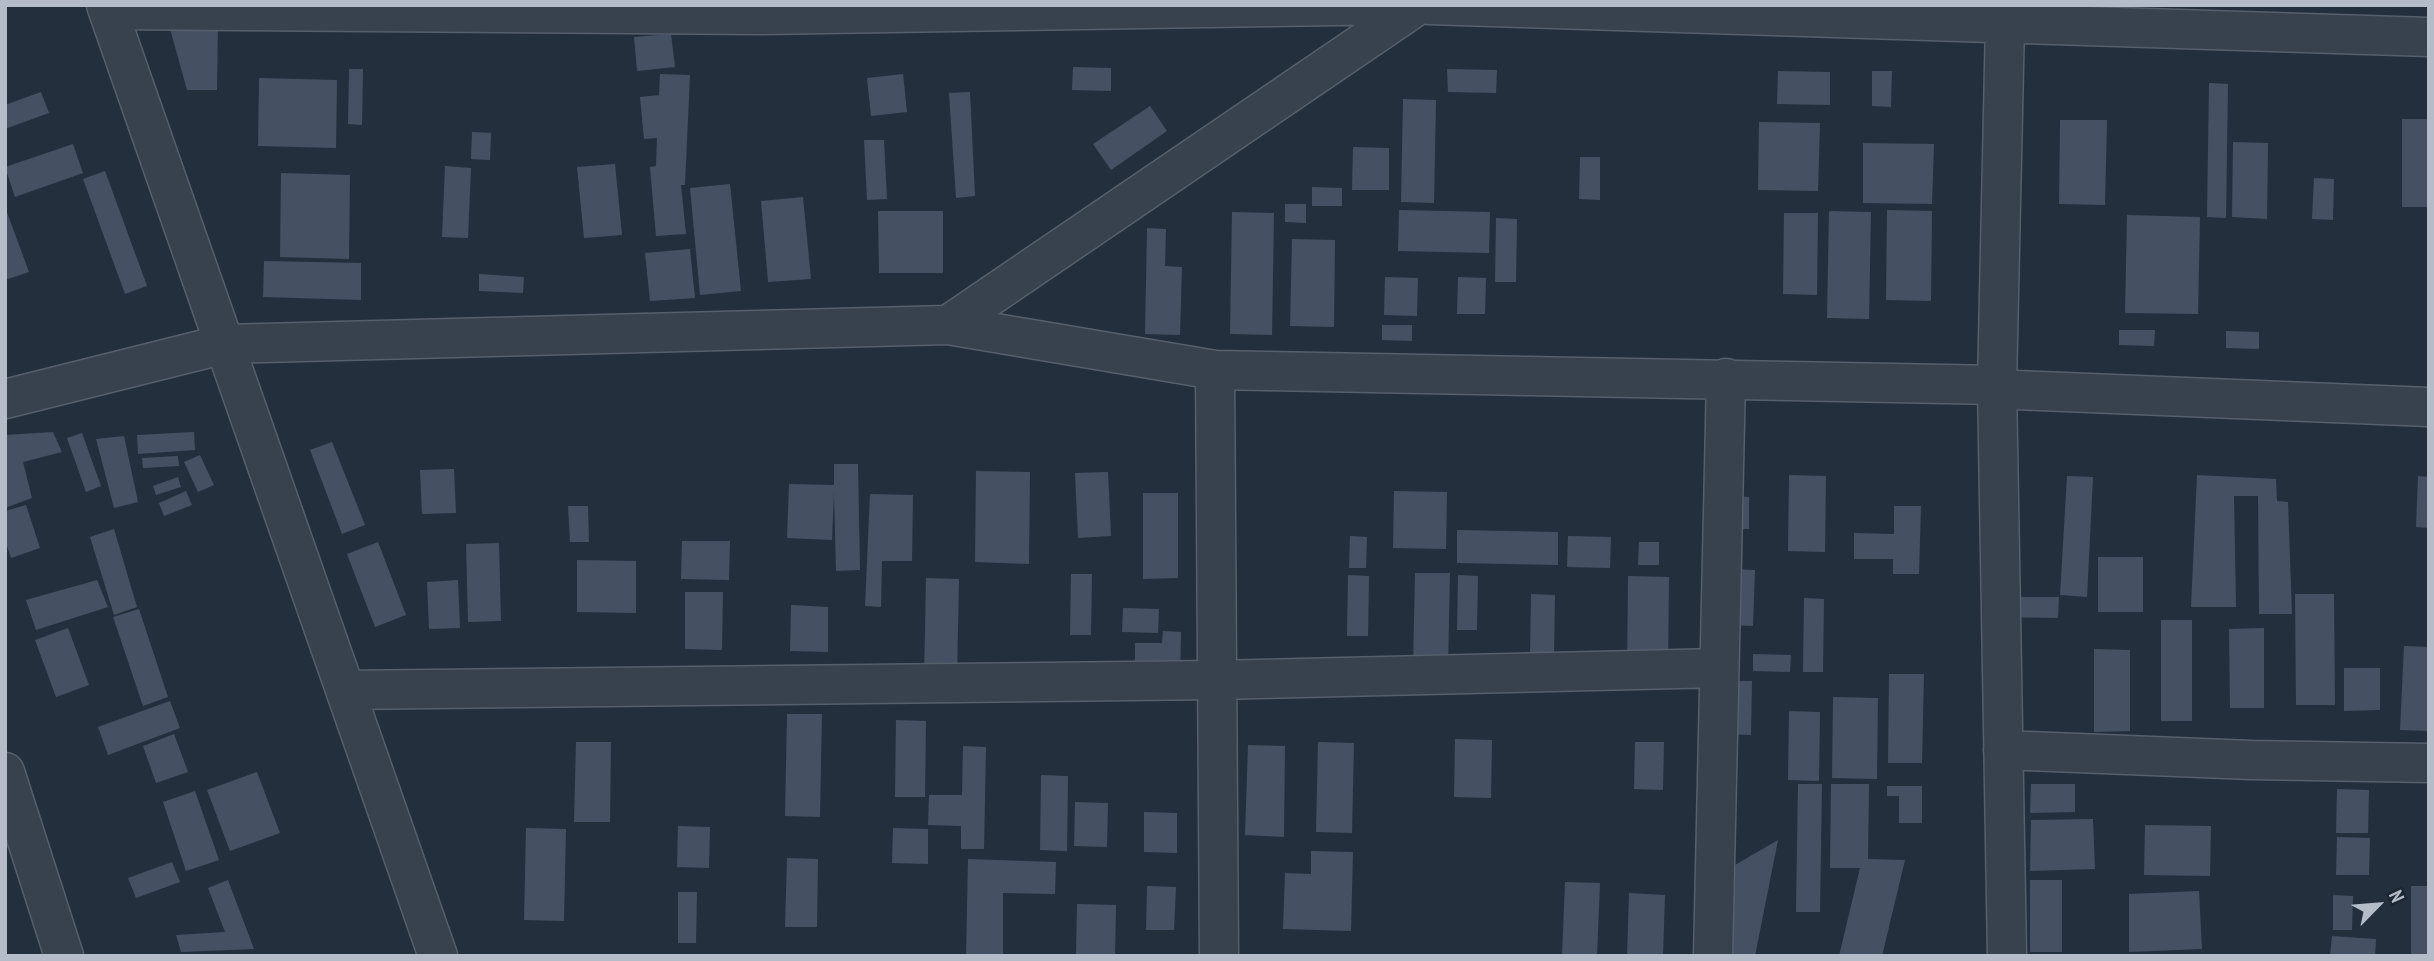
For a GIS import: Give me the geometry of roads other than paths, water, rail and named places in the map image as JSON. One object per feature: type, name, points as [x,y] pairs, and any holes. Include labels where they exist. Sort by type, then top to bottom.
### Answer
[{"type":"street","points":[[438,956],[107,7],[762,10],[1399,5]]},
{"type":"street","points":[[948,326],[1418,5]]},
{"type":"street","points":[[1429,5],[2429,37]]},
{"type":"street","points":[[2005,22],[1997,385],[2007,956]]},
{"type":"street","points":[[5,399],[225,344],[948,326],[1216,370],[1997,385],[2016,390],[2429,407]]},
{"type":"street","points":[[1216,370],[1219,956]]},
{"type":"street","points":[[1713,956],[1726,378]]},
{"type":"street","points":[[345,690],[1217,681],[1719,668]]},
{"type":"street","points":[[2003,750],[2251,760],[2429,763]]},
{"type":"street","points":[[5,772],[64,956]]}]
